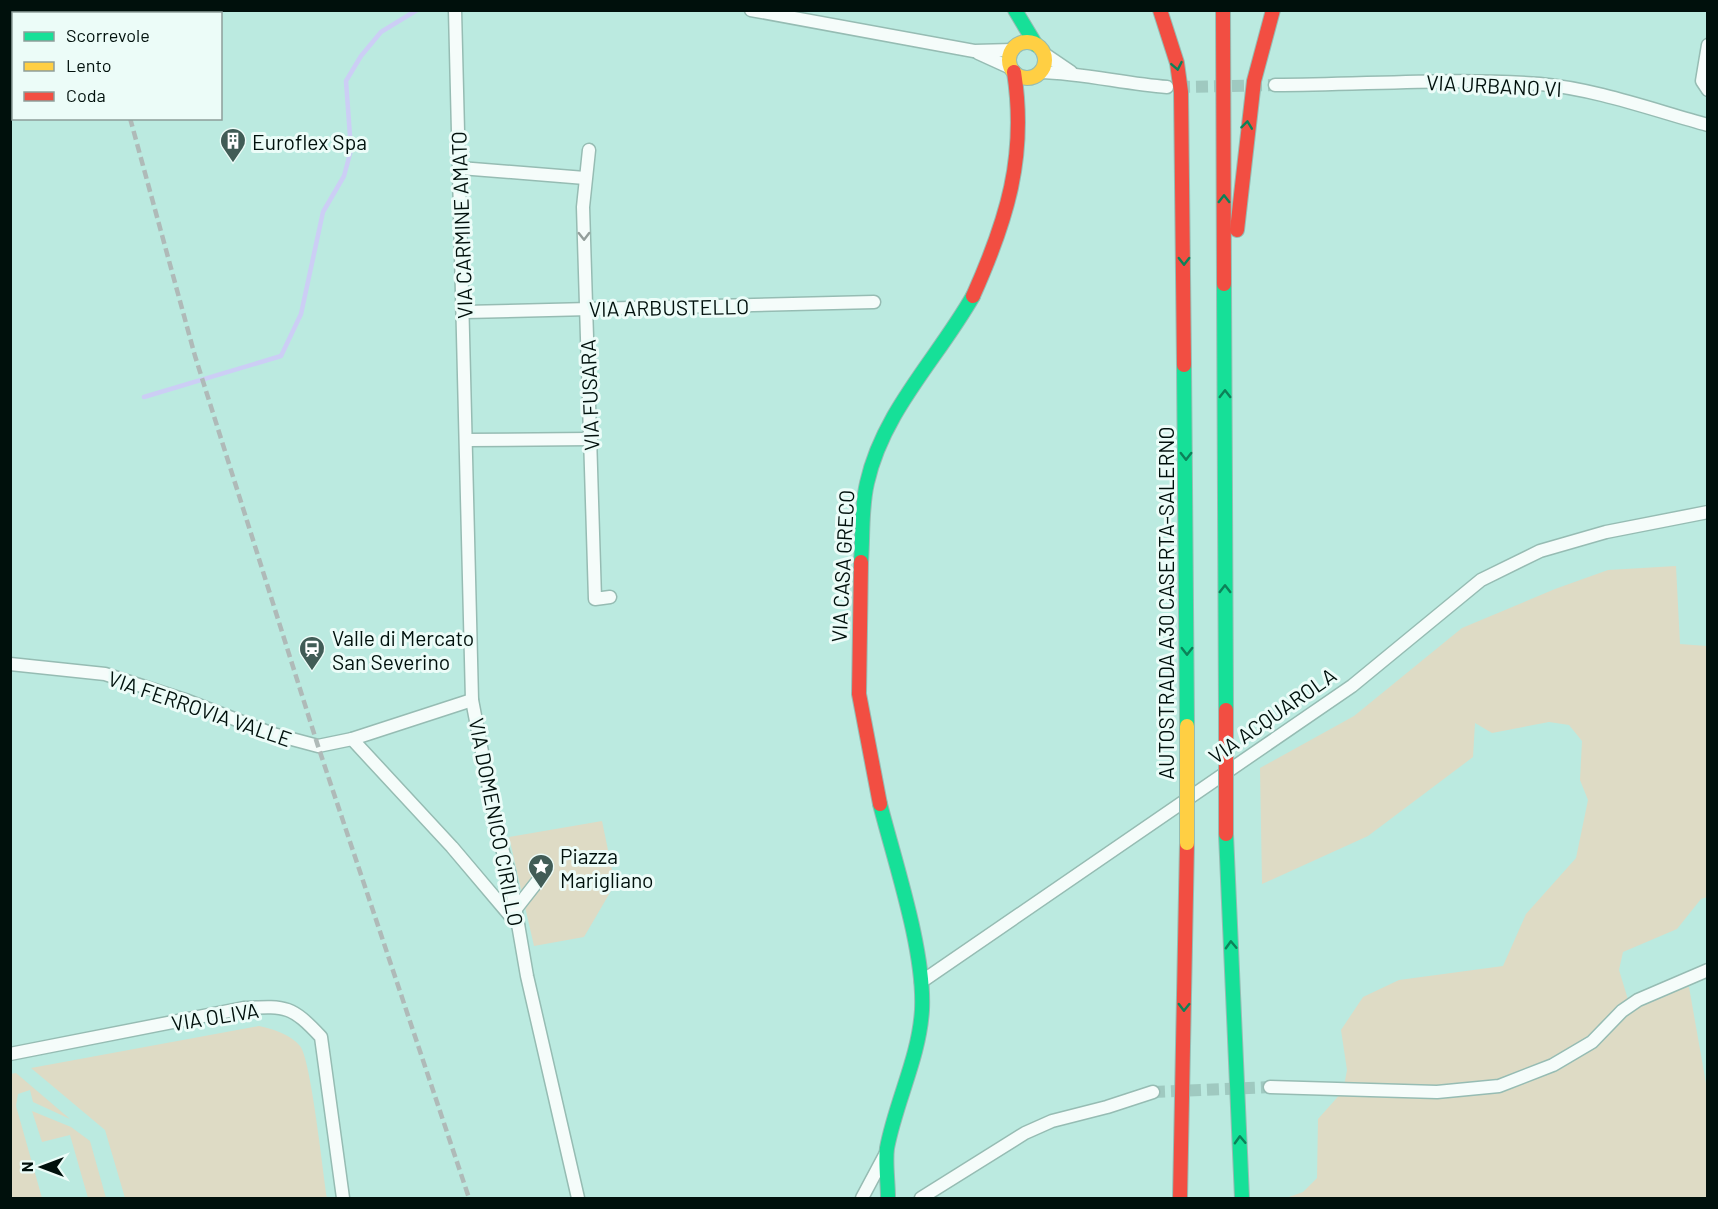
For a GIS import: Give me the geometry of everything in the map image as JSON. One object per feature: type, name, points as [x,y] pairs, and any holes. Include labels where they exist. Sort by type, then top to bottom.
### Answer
[{"type":"main road","points":[[1015,10],[1023,26],[1040,49],[1044,63],[1020,111]]},
{"type":"main road","name":"AUTOSTRADA A30 CASERTA-SALERNO","points":[[1160,10],[1177,63],[1183,136],[1188,843],[1180,1198]]},
{"type":"main road","points":[[1223,10],[1226,834],[1242,1198]]},
{"type":"main road","points":[[1224,372],[1247,124],[1254,81],[1273,10]]},
{"type":"main road","points":[[1020,111],[1010,59],[1023,26]]},
{"type":"main road","points":[[1014,48],[1026,42],[1040,49]]},
{"type":"main road","points":[[1013,70],[1024,78],[1038,74]]},
{"type":"main road","name":"VIA CASA GRECO","points":[[921,982],[908,911],[874,781],[859,694],[859,604],[866,485],[882,440],[912,386],[972,298],[992,253],[1009,201],[1020,111]]},
{"type":"main road","points":[[888,1198],[887,1149],[917,1047],[922,1010],[921,982]]},
{"type":"street","name":"VIA CARMINE AMATO","points":[[455,10],[467,440]]},
{"type":"street","points":[[751,10],[974,51],[1014,48]]},
{"type":"street","points":[[1707,45],[1702,81],[1707,90]]},
{"type":"street","points":[[1040,49],[1072,73]]},
{"type":"street","points":[[974,51],[1013,70]]},
{"type":"street","points":[[1038,74],[1072,73],[1133,84],[1167,87]]},
{"type":"street","name":"VIA URBANO VI","points":[[1275,85],[1460,81],[1540,84],[1578,90],[1707,125]]},
{"type":"street","name":"VIA FUSARA","points":[[589,150],[585,178],[586,309],[596,599],[610,597]]},
{"type":"street","points":[[460,168],[585,178]]},
{"type":"street","name":"VIA ARBUSTELLO","points":[[464,312],[874,302]]},
{"type":"street","points":[[467,440],[591,440]]},
{"type":"street","name":"VIA DOMENICO CIRILLO","points":[[467,440],[472,700],[527,976],[578,1198]]},
{"type":"street","name":"VIA ACQUAROLA","points":[[921,982],[1352,686],[1481,580],[1551,548],[1606,532],[1707,512]]},
{"type":"street","name":"VIA FERROVIA VALLE","points":[[10,664],[105,674],[188,701],[273,734],[318,746],[352,739],[472,700]]},
{"type":"street","points":[[352,739],[452,847],[518,926]]},
{"type":"street","points":[[515,910],[540,878]]},
{"type":"street","points":[[1270,1087],[1437,1092],[1499,1086],[1553,1065],[1592,1042],[1622,1011],[1638,1000],[1707,970]]},
{"type":"street","name":"VIA OLIVA","points":[[10,1054],[244,1008],[282,1006],[305,1021],[321,1037],[343,1198]]},
{"type":"street","points":[[921,1198],[1025,1132],[1052,1120],[1107,1107],[1153,1092]]},
{"type":"street","points":[[862,1198],[887,1149]]},
{"type":"shaded area","points":[[1676,566],[1680,644],[1707,646],[1707,897],[1701,899],[1677,929],[1623,952],[1619,970],[1630,1006],[1637,1008],[1650,992],[1689,987],[1707,1089],[1707,1198],[1286,1198],[1303,1192],[1317,1178],[1318,1119],[1343,1091],[1347,1070],[1341,1030],[1363,997],[1399,980],[1503,966],[1526,914],[1576,858],[1588,800],[1580,780],[1582,741],[1569,725],[1549,722],[1492,733],[1475,723],[1473,757],[1368,836],[1262,884],[1260,768],[1354,716],[1462,628],[1555,589],[1608,570]]},
{"type":"shaded area","points":[[602,821],[615,884],[584,937],[534,946],[509,837]]},
{"type":"shaded area","points":[[259,1026],[275,1030],[291,1038],[300,1046],[304,1055],[312,1093],[327,1198],[125,1198],[105,1130],[31,1068]]},
{"type":"shaded area","points":[[16,1073],[70,1119],[33,1102],[30,1090],[18,1094],[16,1106],[42,1198],[11,1198],[10,1074]]},
{"type":"shaded area","points":[[32,1111],[71,1127],[90,1141],[106,1198],[88,1198],[70,1135],[42,1142]]},
{"type":"waterway","points":[[144,397],[281,356],[301,314],[323,212],[344,176],[351,150],[346,81],[361,56],[381,32],[417,10]]},
{"type":"tunnel","points":[[1178,87],[1275,85]]},
{"type":"tunnel","points":[[1153,1092],[1270,1087]]},
{"type":"railway","points":[[131,120],[195,356],[318,746],[469,1198]]},
{"type":"traffic: fast","points":[[1015,10],[1036,45]]},
{"type":"traffic: fast","points":[[1224,284],[1226,710]]},
{"type":"traffic: fast","points":[[861,562],[867,483],[885,432],[973,296]]},
{"type":"traffic: fast","points":[[1184,365],[1187,726]]},
{"type":"traffic: fast","points":[[880,804],[908,907],[922,987],[922,1010],[917,1045],[887,1148],[888,1198]]},
{"type":"traffic: fast","points":[[1226,834],[1242,1198]]},
{"type":"traffic: slow","points":[[1027,42],[1039,48],[1045,60],[1039,72],[1027,78],[1015,72],[1009,60],[1015,48],[1027,42]]},
{"type":"traffic: slow","points":[[1187,726],[1187,843]]},
{"type":"traffic: jam","points":[[1160,10],[1177,63],[1181,92],[1184,365]]},
{"type":"traffic: jam","points":[[1223,10],[1224,284]]},
{"type":"traffic: jam","points":[[1237,230],[1254,81],[1273,10]]},
{"type":"traffic: jam","points":[[973,296],[996,241],[1016,160],[1018,132],[1014,72]]},
{"type":"traffic: jam","points":[[861,562],[859,694],[880,804]]},
{"type":"traffic: jam","points":[[1226,710],[1226,834]]},
{"type":"traffic: jam","points":[[1180,1198],[1187,843]]},
{"type":"place","name":"Euroflex Spa","points":[[233,164]]},
{"type":"place","name":"Valle di Mercato San Severino","points":[[312,672]]},
{"type":"place","name":"Piazza Marigliano","points":[[541,890]]}]
